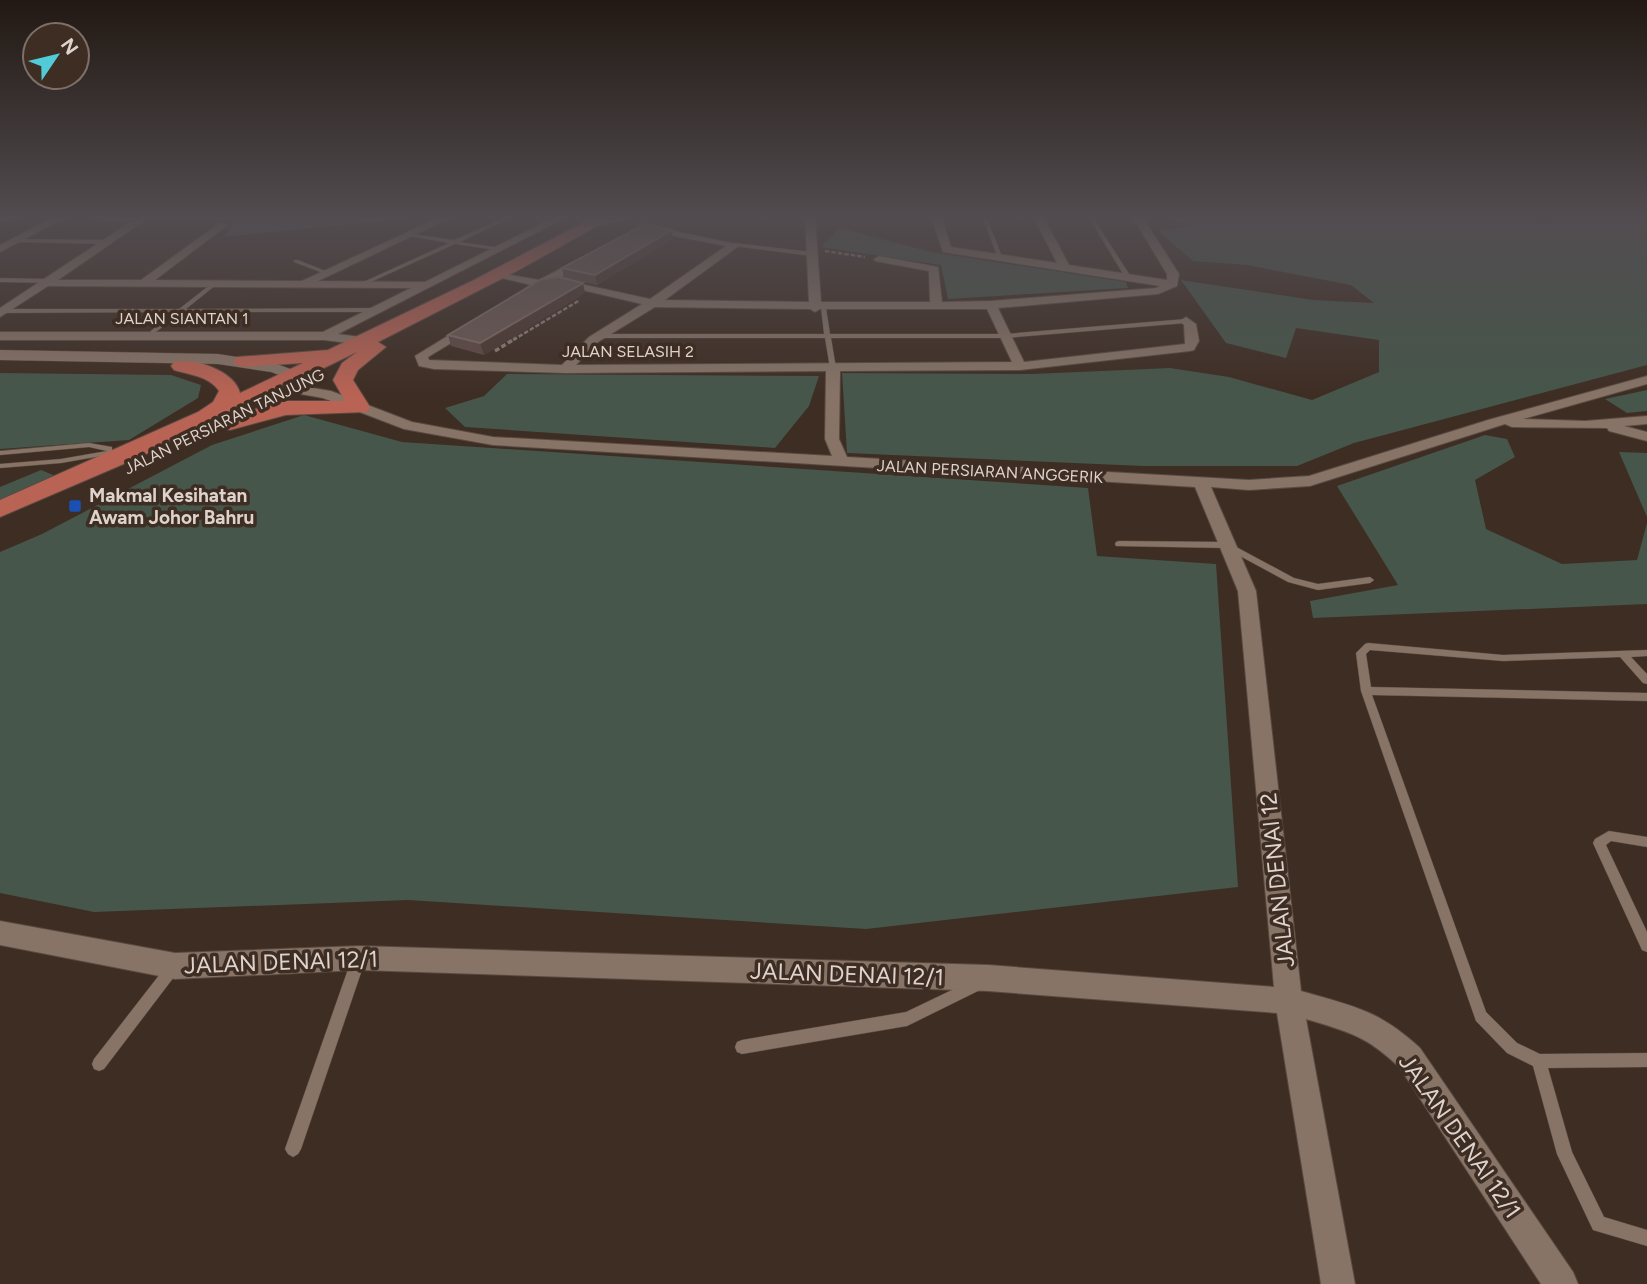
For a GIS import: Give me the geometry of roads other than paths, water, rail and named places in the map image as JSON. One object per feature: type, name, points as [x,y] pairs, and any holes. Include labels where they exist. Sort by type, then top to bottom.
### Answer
[{"type":"main road","name":"JALAN PERSIARAN TANJUNG","points":[[301,384],[355,345],[493,276]]},
{"type":"main road","name":"JALAN PERSIARAN TANJUNG","points":[[0,521],[201,427],[301,384],[385,340],[439,305]]},
{"type":"main road","points":[[201,427],[285,408],[359,407],[343,380],[349,367],[385,340]]},
{"type":"main road","points":[[243,361],[293,358],[355,345]]},
{"type":"main road","points":[[181,366],[218,377],[230,391],[201,427]]},
{"type":"main road","name":"JALAN PERSIARAN TANJUNG","points":[[0,509],[69,470],[139,450],[201,427]]},
{"type":"street","points":[[2,312],[55,276]]},
{"type":"street","points":[[144,283],[153,276]]},
{"type":"street","points":[[305,283],[318,276]]},
{"type":"street","points":[[324,336],[445,276]]},
{"type":"street","points":[[505,276],[540,284]]},
{"type":"street","points":[[551,276],[652,303],[819,308],[991,305],[1158,292],[1173,284]]},
{"type":"street","points":[[516,298],[561,276]]},
{"type":"street","points":[[566,369],[577,352],[691,276]]},
{"type":"street","points":[[815,276],[819,308]]},
{"type":"street","points":[[934,276],[936,307]]},
{"type":"street","points":[[1120,276],[1173,284]]},
{"type":"street","points":[[1173,276],[1173,284]]},
{"type":"street","points":[[46,282],[428,285]]},
{"type":"street","points":[[991,305],[1020,366]]},
{"type":"street","name":"JALAN SELASIH 2","points":[[481,320],[421,356],[424,363],[566,369],[1020,366],[1190,347],[1190,324],[1186,321]]},
{"type":"street","name":"JALAN SIANTAN 1","points":[[0,336],[324,336],[355,345]]},
{"type":"street","name":"JALAN PERSIARAN ANGGERIK","points":[[0,355],[243,361],[409,426],[464,438],[842,463],[1249,485],[1310,481],[1493,423],[1647,380]]},
{"type":"street","name":"JALAN PERSIARAN ANGGERIK","points":[[0,364],[181,366],[233,370],[301,384]]},
{"type":"street","points":[[833,368],[832,439],[842,463]]},
{"type":"street","points":[[1493,423],[1597,424],[1647,420]]},
{"type":"street","points":[[1597,424],[1647,437]]},
{"type":"street","name":"JALAN DENAI 12","points":[[1201,483],[1247,591],[1289,1002],[1338,1284]]},
{"type":"street","name":"JALAN DENAI 12/1","points":[[0,933],[175,966],[359,958],[988,978],[1289,1002],[1362,1022],[1387,1036],[1410,1058],[1561,1284]]},
{"type":"lane","points":[[362,284],[380,276]]},
{"type":"lane","points":[[0,280],[46,282]]},
{"type":"lane","points":[[148,335],[215,283]]},
{"type":"lane","points":[[819,308],[829,336],[833,368]]},
{"type":"lane","points":[[2,312],[380,310]]},
{"type":"lane","points":[[599,336],[1005,336],[1186,321]]},
{"type":"lane","points":[[0,453],[89,445],[113,450],[139,450]]},
{"type":"lane","points":[[0,466],[69,470],[113,450]]},
{"type":"lane","points":[[1119,544],[1227,545],[1291,580],[1318,587],[1370,580]]},
{"type":"lane","points":[[1647,653],[1503,659],[1368,646],[1361,653],[1366,691],[1481,1016],[1512,1048],[1539,1061],[1647,1060]]},
{"type":"lane","points":[[1623,654],[1647,680]]},
{"type":"lane","points":[[1366,691],[1647,697]]},
{"type":"lane","points":[[1647,842],[1609,836],[1599,843],[1647,946]]},
{"type":"lane","points":[[293,1149],[359,958]]},
{"type":"lane","points":[[99,1064],[175,966]]},
{"type":"lane","points":[[742,1047],[907,1019],[988,978]]},
{"type":"lane","points":[[1539,1061],[1565,1154],[1600,1224],[1647,1238]]},
{"type":"place","name":"Makmal Kesihatan Awam Johor Bahru","points":[[75,506]]}]
